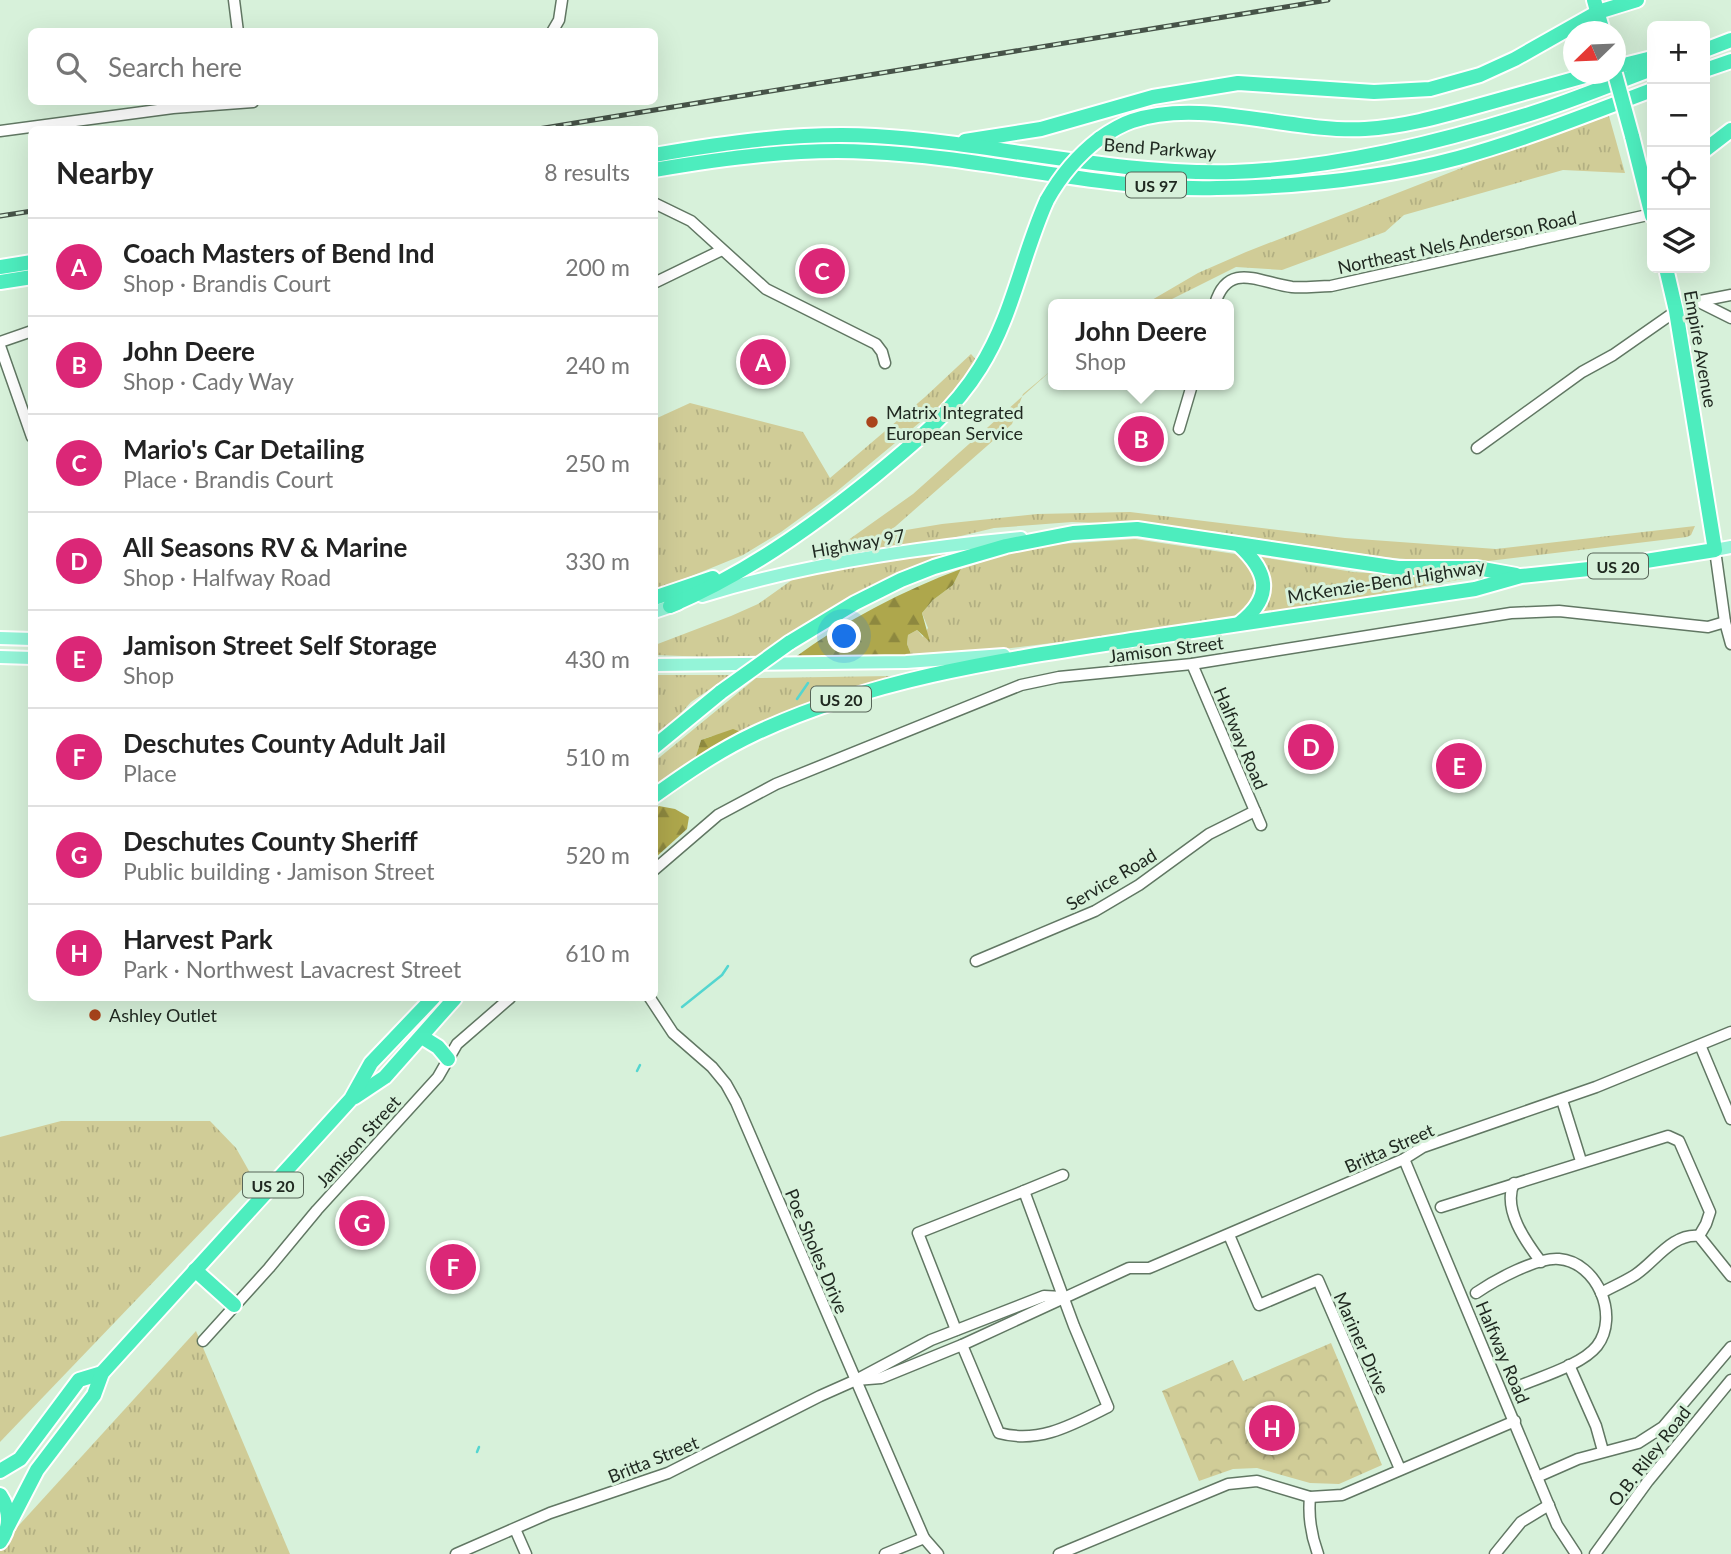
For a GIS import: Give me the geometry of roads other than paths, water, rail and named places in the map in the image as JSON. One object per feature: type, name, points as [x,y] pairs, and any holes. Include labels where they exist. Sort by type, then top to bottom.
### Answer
[{"type":"highway","points":[[950,143],[1041,129],[1153,97],[1238,83],[1374,92],[1430,89],[1480,75],[1515,59],[1596,6],[1637,0]]},
{"type":"highway","points":[[1710,48],[1731,40]]},
{"type":"highway","points":[[1626,64],[1647,59]]},
{"type":"highway","points":[[1710,68],[1731,61]]},
{"type":"highway","name":"Bend Parkway","points":[[658,154],[729,142],[805,135],[874,136],[950,143],[1140,169],[1233,172],[1322,164],[1405,146],[1524,116],[1647,71]]},
{"type":"highway","points":[[670,606],[714,586],[772,553],[830,512],[948,411],[981,367],[998,334],[1047,200],[1068,168],[1082,152],[1099,139],[1132,121],[1175,113],[1205,114],[1320,129],[1392,126],[1434,118],[1563,82]]},
{"type":"highway","points":[[1618,84],[1647,182]]},
{"type":"highway","name":"Bend Parkway","points":[[658,169],[777,154],[869,152],[949,159],[1138,184],[1215,188],[1303,183],[1377,176],[1457,158],[1504,144],[1647,92]]},
{"type":"highway","points":[[1709,147],[1731,130]]},
{"type":"highway","points":[[0,267],[28,263]]},
{"type":"highway","name":"Empire Avenue","points":[[1667,273],[1676,311],[1715,550]]},
{"type":"highway","points":[[0,284],[26,278]]},
{"type":"highway","name":"McKenzie-Bend Highway","points":[[658,744],[721,692],[789,643],[855,603],[934,567],[1006,546],[1073,533],[1137,529],[1398,568],[1477,568],[1521,576]]},
{"type":"highway","points":[[1239,545],[1261,569],[1263,588],[1259,603],[1252,614],[1239,624]]},
{"type":"highway","name":"US 20","points":[[1521,576],[1608,568],[1715,550]]},
{"type":"highway","points":[[658,597],[695,585],[772,553]]},
{"type":"highway","name":"McKenzie-Bend Highway","points":[[658,793],[733,745],[824,705],[902,681],[1048,653],[1475,589],[1521,576]]},
{"type":"highway","points":[[371,1063],[420,1001]]},
{"type":"highway","name":"US 20","points":[[8,1526],[37,1470],[94,1395],[102,1373],[351,1099],[371,1063],[430,1001]]},
{"type":"highway","name":"US 20","points":[[351,1099],[385,1077],[452,1001]]},
{"type":"highway","points":[[422,1037],[438,1047],[448,1059]]},
{"type":"highway","points":[[195,1270],[234,1305]]},
{"type":"highway","name":"US 20","points":[[0,1471],[20,1459],[79,1380],[102,1373]]},
{"type":"highway","points":[[0,1495],[9,1514],[8,1526],[0,1542]]},
{"type":"main road","name":"Highway 97","points":[[658,610],[719,591],[819,567],[952,544],[1073,533]]},
{"type":"main road","name":"US 20","points":[[1715,550],[1731,547]]},
{"type":"main road","points":[[0,638],[28,639]]},
{"type":"main road","points":[[658,665],[906,662],[1048,653]]},
{"type":"main road","points":[[0,657],[28,658]]},
{"type":"street","points":[[234,0],[238,28]]},
{"type":"street","points":[[554,28],[559,20],[562,0]]},
{"type":"street","points":[[47,126],[210,105]]},
{"type":"street","points":[[0,131],[28,128]]},
{"type":"street","points":[[658,205],[691,221],[765,289],[876,344],[885,363]]},
{"type":"street","name":"Northeast Nels Anderson Road","points":[[1217,299],[1227,281],[1241,278],[1261,279],[1293,287],[1331,286],[1647,216]]},
{"type":"street","points":[[658,281],[722,250]]},
{"type":"street","points":[[1477,448],[1582,372],[1613,355],[1676,311],[1697,301],[1731,295]]},
{"type":"street","points":[[1697,301],[1731,318]]},
{"type":"street","points":[[28,333],[0,344],[28,425]]},
{"type":"street","points":[[1179,429],[1191,390]]},
{"type":"street","name":"Empire Avenue","points":[[1715,550],[1731,645]]},
{"type":"street","name":"Jamison Street","points":[[658,866],[696,833],[742,801],[1021,685],[1059,677],[1192,664],[1511,613],[1559,611],[1708,627],[1725,622]]},
{"type":"street","name":"Halfway Road","points":[[1192,664],[1261,825]]},
{"type":"street","name":"Service Road","points":[[976,961],[1095,911],[1139,884],[1209,834],[1255,811]]},
{"type":"street","name":"Jamison Street","points":[[203,1341],[438,1077],[457,1044],[507,1001]]},
{"type":"street","name":"Poe Sholes Drive","points":[[652,1001],[673,1033],[712,1068],[726,1084],[736,1102],[924,1538],[937,1554]]},
{"type":"street","name":"Britta Street","points":[[856,1380],[881,1378],[961,1345],[1129,1268],[1149,1268],[1229,1235],[1404,1160],[1423,1147],[1562,1100],[1731,1031]]},
{"type":"street","points":[[1700,1045],[1731,1119]]},
{"type":"street","points":[[1562,1100],[1581,1161]]},
{"type":"street","points":[[1441,1207],[1661,1136],[1675,1137],[1710,1212],[1699,1236]]},
{"type":"street","name":"Halfway Road","points":[[1404,1160],[1549,1505],[1566,1542],[1576,1554]]},
{"type":"street","points":[[956,1330],[918,1233],[1063,1175]]},
{"type":"street","points":[[1514,1183],[1510,1190],[1517,1222],[1541,1262]]},
{"type":"street","points":[[961,1345],[999,1433],[1028,1438],[1051,1433],[1108,1407],[1024,1191]]},
{"type":"street","name":"Mariner Drive","points":[[1229,1235],[1259,1306],[1318,1280],[1400,1469]]},
{"type":"street","points":[[1699,1236],[1730,1272]]},
{"type":"street","points":[[1601,1293],[1636,1274],[1675,1242],[1685,1237],[1699,1236]]},
{"type":"street","points":[[1476,1293],[1528,1266],[1556,1258],[1576,1264],[1589,1275],[1601,1293],[1606,1306],[1604,1336],[1597,1347],[1587,1356],[1517,1387]]},
{"type":"street","name":"Britta Street","points":[[456,1554],[550,1513],[668,1473],[931,1340],[1044,1296],[1064,1297]]},
{"type":"street","points":[[1537,1477],[1578,1459],[1638,1443],[1663,1427],[1731,1347]]},
{"type":"street","points":[[1569,1365],[1603,1451]]},
{"type":"street","name":"O.B. Riley Road","points":[[1595,1554],[1648,1481],[1731,1380]]},
{"type":"street","points":[[1059,1554],[1228,1484],[1257,1481],[1310,1497],[1342,1494],[1515,1421]]},
{"type":"street","points":[[1310,1497],[1310,1531],[1318,1554]]},
{"type":"street","points":[[1495,1554],[1521,1522],[1549,1505]]},
{"type":"street","points":[[515,1529],[526,1554]]},
{"type":"street","points":[[886,1554],[924,1538]]},
{"type":"waterway","points":[[797,699],[808,683]]},
{"type":"waterway","points":[[682,1007],[722,975],[728,966]]},
{"type":"waterway","points":[[637,1071],[640,1065]]},
{"type":"waterway","points":[[477,1452],[479,1447]]},
{"type":"railway","points":[[556,126],[1328,0]]},
{"type":"railway","points":[[0,216],[28,212]]},
{"type":"place","name":"Mario's Car Detailing","points":[[822,271]]},
{"type":"place","name":"Coach Masters of Bend Ind","points":[[763,362]]},
{"type":"place","name":"Matrix Integrated European Service","points":[[872,422]]},
{"type":"place","name":"John Deere","points":[[1141,439]]},
{"type":"place","name":"All Seasons RV & Marine","points":[[1311,747]]},
{"type":"place","name":"Jamison Street Self Storage","points":[[1459,766]]},
{"type":"place","name":"Ashley Outlet","points":[[95,1015]]},
{"type":"place","name":"Deschutes County Sheriff","points":[[362,1223]]},
{"type":"place","name":"Deschutes County Adult Jail","points":[[453,1267]]},
{"type":"place","name":"Harvest Park","points":[[1272,1428]]}]
